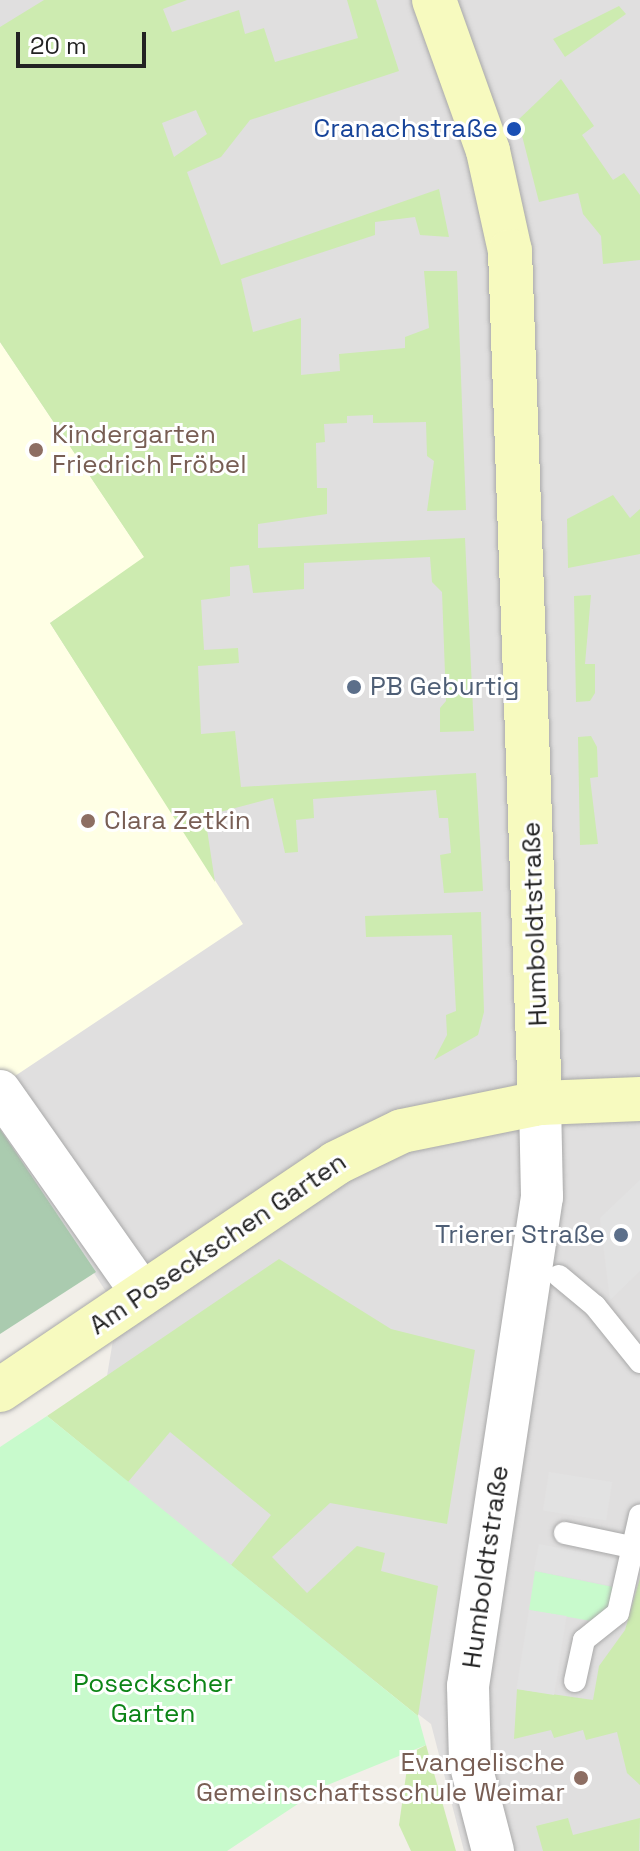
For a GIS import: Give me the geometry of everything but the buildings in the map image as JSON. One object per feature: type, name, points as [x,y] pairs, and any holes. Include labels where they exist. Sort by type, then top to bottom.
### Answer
[{"type":"street","name":"Humboldtstraße","points":[[434,0],[488,151],[510,251],[540,1103],[542,1197],[468,1686],[470,1762],[493,1851]]},
{"type":"street","points":[[0,1091],[142,1293]]},
{"type":"street","points":[[540,1103],[640,1099]]},
{"type":"street","name":"Am Poseckschen Garten","points":[[0,1390],[349,1156],[402,1131],[540,1103]]},
{"type":"lane","points":[[559,1276],[595,1306],[640,1362]]},
{"type":"lane","points":[[575,1681],[584,1640],[618,1613],[637,1546],[640,1515]]},
{"type":"lane","points":[[565,1533],[637,1546]]},
{"type":"shaded area","points":[[0,0],[640,0],[640,1851],[464,1851],[431,1724],[92,1466],[118,1310],[0,1129]]},
{"type":"shaded area","name":"Clara Zetkin","points":[[0,342],[145,558],[50,623],[243,924],[6,1082],[0,1073]]},
{"type":"shaded area","points":[[0,1129],[96,1272],[0,1334]]},
{"type":"shaded area","name":"Trierer Straße","points":[[640,1180],[640,1271],[610,1300],[600,1218]]},
{"type":"shaded area","points":[[549,1472],[612,1482],[606,1521],[543,1511]]},
{"type":"shaded area","points":[[539,1544],[619,1559],[613,1586],[534,1571]]},
{"type":"shaded area","points":[[529,1610],[567,1616],[554,1695],[516,1689]]},
{"type":"green space","points":[[44,0],[187,0],[163,9],[172,32],[239,10],[245,34],[264,28],[275,62],[358,38],[347,0],[376,0],[399,71],[250,120],[221,157],[187,172],[221,265],[439,189],[449,237],[420,235],[415,217],[375,222],[375,235],[241,279],[253,332],[301,318],[301,375],[340,371],[339,354],[405,348],[405,337],[429,328],[424,271],[457,271],[466,510],[427,511],[434,461],[427,456],[426,422],[373,423],[373,415],[347,416],[347,423],[324,424],[325,442],[316,443],[317,488],[327,488],[327,514],[258,524],[258,548],[465,538],[474,731],[440,732],[440,708],[446,701],[442,592],[432,582],[430,557],[304,563],[304,589],[253,593],[249,565],[230,567],[230,596],[201,600],[204,650],[238,648],[239,663],[198,666],[201,734],[235,731],[241,787],[476,773],[483,891],[444,893],[440,855],[451,853],[448,818],[439,818],[436,790],[313,799],[314,818],[296,820],[298,852],[285,853],[273,798],[205,816],[215,882],[50,623],[144,557],[0,342],[0,27]],"holes":[[[196,110],[207,134],[174,157],[162,123]]]},
{"type":"green space","points":[[619,6],[626,14],[565,57],[553,39]]},
{"type":"green space","points":[[561,79],[594,126],[582,135],[613,180],[624,173],[640,195],[640,260],[603,264],[601,236],[583,214],[578,193],[539,202],[518,120]]},
{"type":"green space","points":[[613,495],[630,518],[640,509],[640,554],[568,568],[567,519]]},
{"type":"green space","points":[[591,595],[585,664],[595,664],[595,693],[590,701],[576,702],[574,596]]},
{"type":"green space","points":[[591,736],[597,747],[598,777],[590,778],[598,844],[580,845],[578,737]]},
{"type":"green space","points":[[481,912],[484,1012],[478,1035],[434,1060],[447,1035],[446,1015],[456,1011],[452,935],[366,937],[365,916]]},
{"type":"green space","points":[[279,1259],[391,1329],[475,1350],[447,1524],[330,1503],[272,1557],[307,1593],[357,1546],[385,1553],[381,1571],[438,1586],[418,1716],[231,1565],[271,1515],[170,1432],[128,1482],[47,1416]]},
{"type":"green space","name":"Poseckscher Garten","points":[[47,1416],[418,1716],[426,1745],[325,1786],[227,1851],[0,1851],[0,1447]]},
{"type":"green space","points":[[535,1571],[613,1587],[608,1609],[591,1621],[529,1610]]},
{"type":"green space","points":[[640,1578],[640,1785],[627,1773],[617,1732],[586,1740],[583,1730],[554,1738],[551,1730],[514,1739],[517,1689],[593,1700],[599,1666],[625,1630]]},
{"type":"green space","points":[[426,1745],[456,1851],[411,1851],[399,1825],[409,1754]]},
{"type":"green space","points":[[568,1818],[573,1835],[640,1818],[639,1851],[543,1851],[536,1826]]},
{"type":"place","name":"Cranachstraße","points":[[514,129]]},
{"type":"place","name":"Kindergarten Friedrich Fröbel","points":[[36,450]]},
{"type":"place","name":"PB Geburtig","points":[[354,687]]},
{"type":"place","name":"Clara Zetkin","points":[[88,821]]},
{"type":"place","name":"Trierer Straße","points":[[621,1235]]},
{"type":"place","name":"Evangelische Gemeinschaftsschule Weimar","points":[[581,1778]]}]
